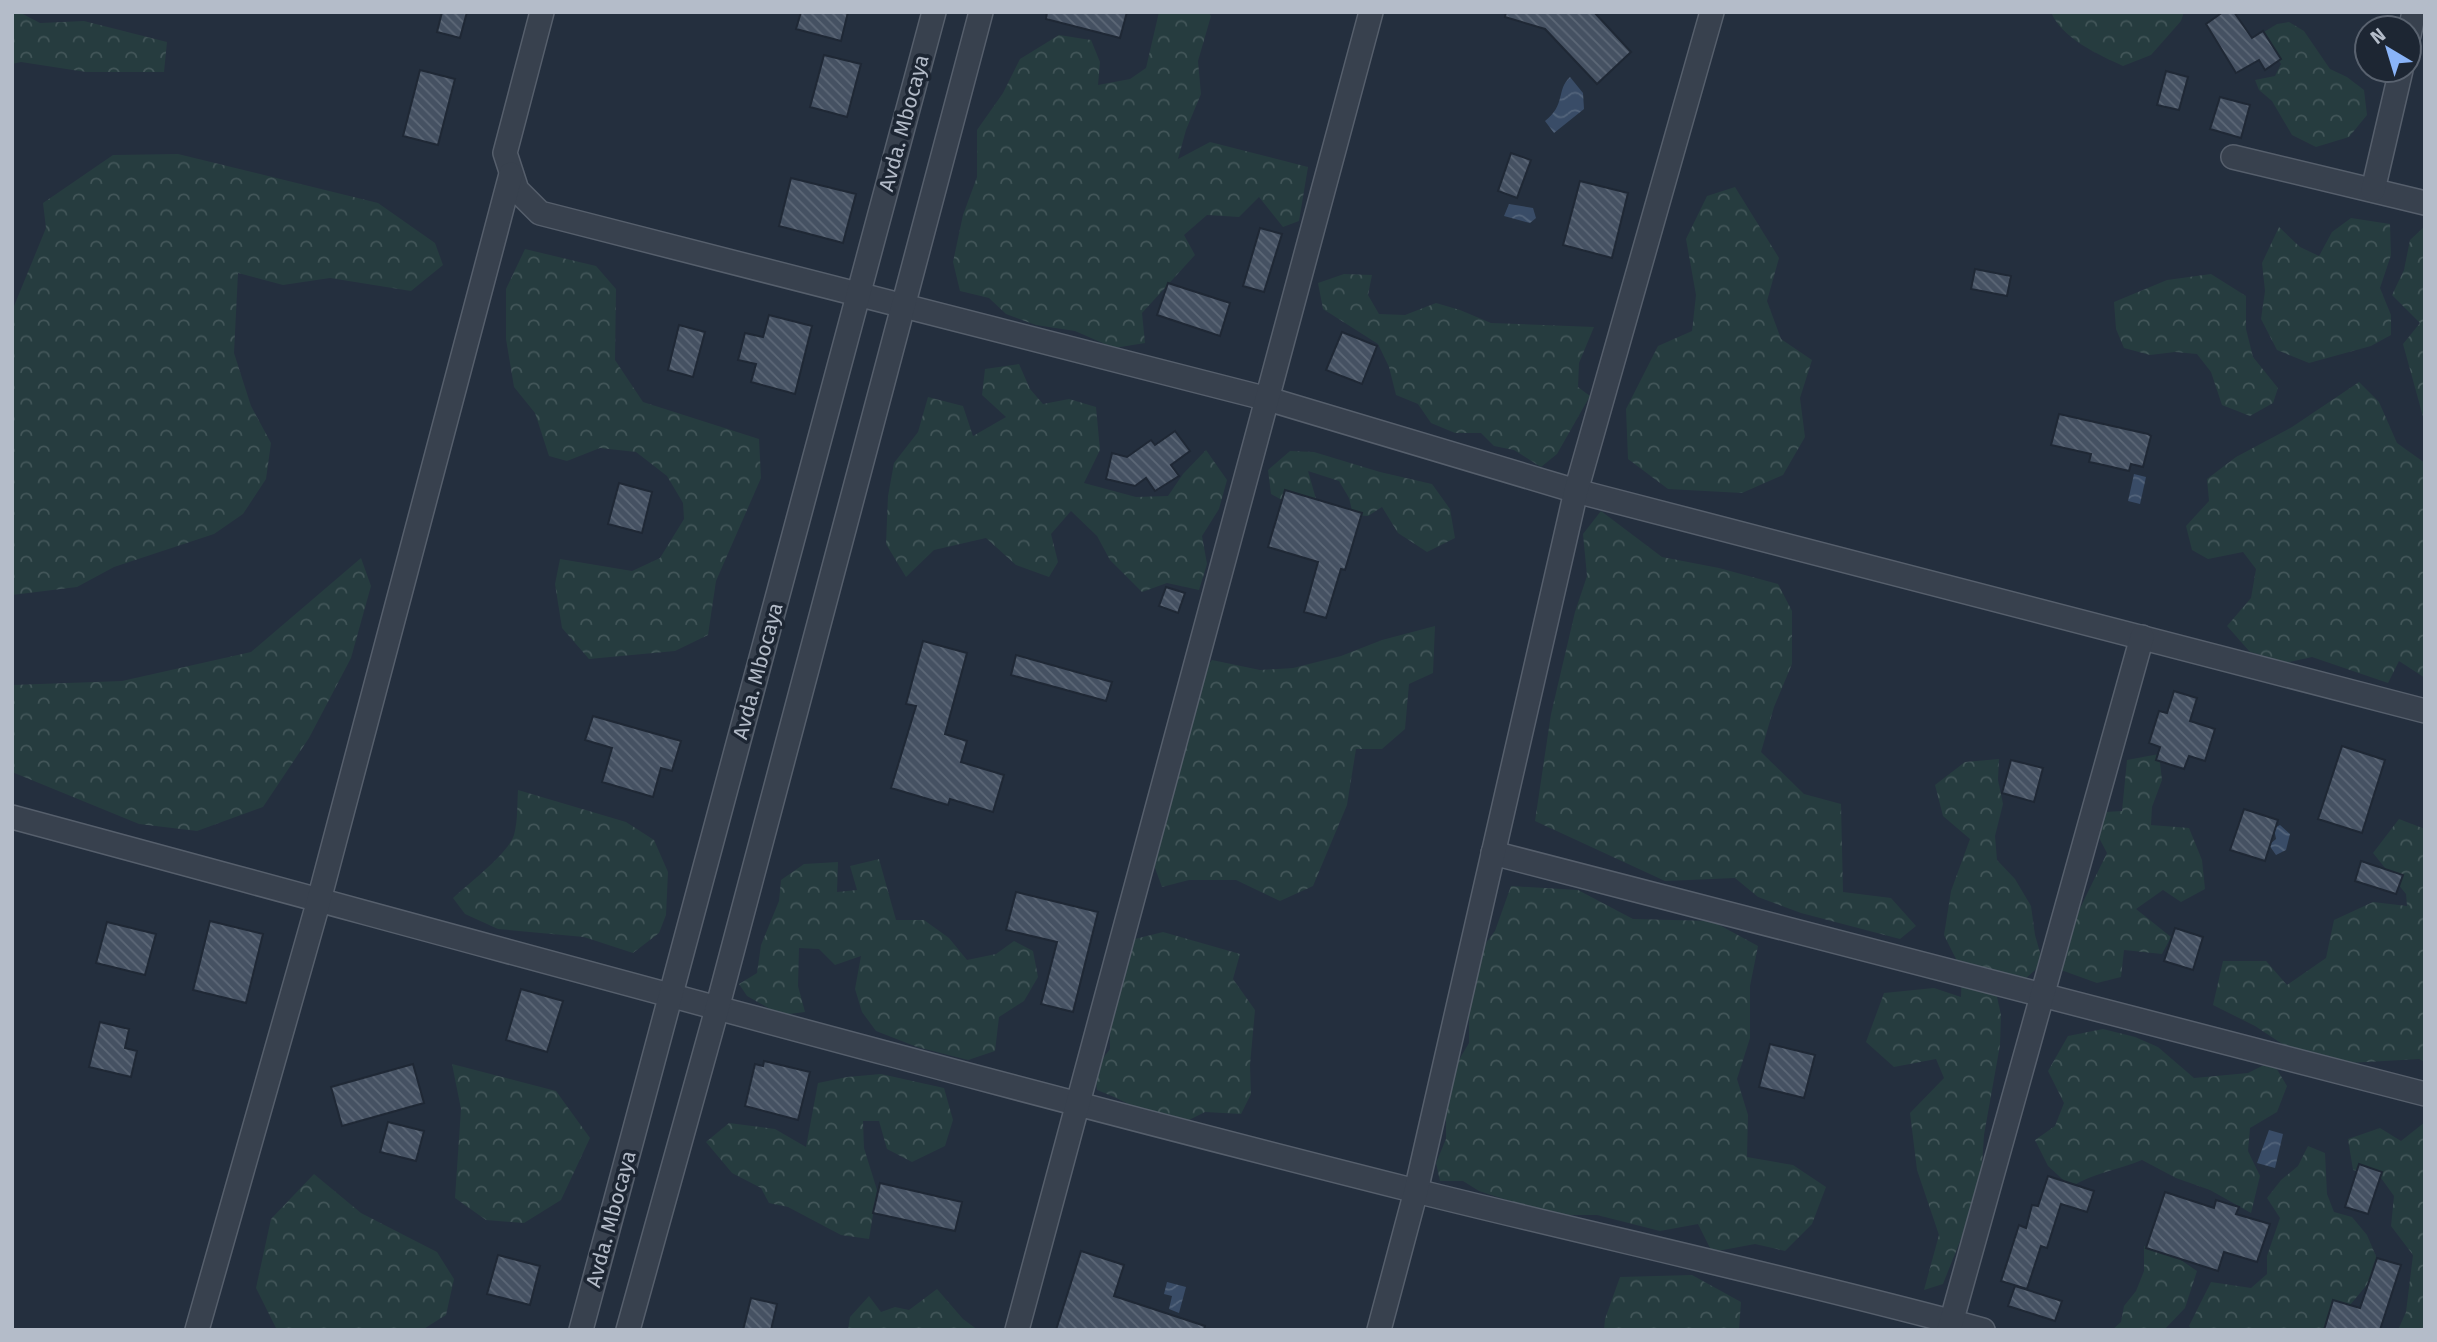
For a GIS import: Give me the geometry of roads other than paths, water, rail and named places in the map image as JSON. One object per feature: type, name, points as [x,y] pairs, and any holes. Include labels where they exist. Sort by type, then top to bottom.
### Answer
[{"type":"street","points":[[542,12],[505,153],[517,190],[540,213],[1268,399],[1576,491],[2425,711]]},
{"type":"street","name":"Avda. Mbocaya","points":[[581,1330],[934,12]]},
{"type":"street","points":[[628,1330],[717,1009],[981,12]]},
{"type":"street","points":[[1017,1330],[1371,12]]},
{"type":"street","points":[[1379,1330],[1416,1191],[1576,491],[1712,12]]},
{"type":"street","points":[[2373,190],[2398,84]]},
{"type":"street","points":[[2233,157],[2425,203]]},
{"type":"street","points":[[197,1330],[319,900],[512,174]]},
{"type":"street","points":[[1950,1326],[2142,637]]},
{"type":"street","points":[[12,817],[717,1009],[1416,1191],[1950,1326],[1983,1330]]},
{"type":"street","points":[[1493,853],[2425,1094]]},
{"type":"water","points":[[1570,77],[1583,93],[1584,109],[1554,133],[1545,121],[1556,109],[1563,87]]},
{"type":"water","points":[[1509,204],[1533,208],[1536,218],[1530,223],[1504,216]]},
{"type":"water","points":[[2134,474],[2146,477],[2140,504],[2128,501]]},
{"type":"water","points":[[2280,825],[2290,834],[2286,850],[2276,855],[2269,845],[2276,839],[2274,828]]},
{"type":"water","points":[[2269,1130],[2283,1134],[2275,1168],[2257,1163]]},
{"type":"water","points":[[1167,1282],[1186,1287],[1179,1313],[1169,1309],[1172,1296],[1164,1294]]}]
